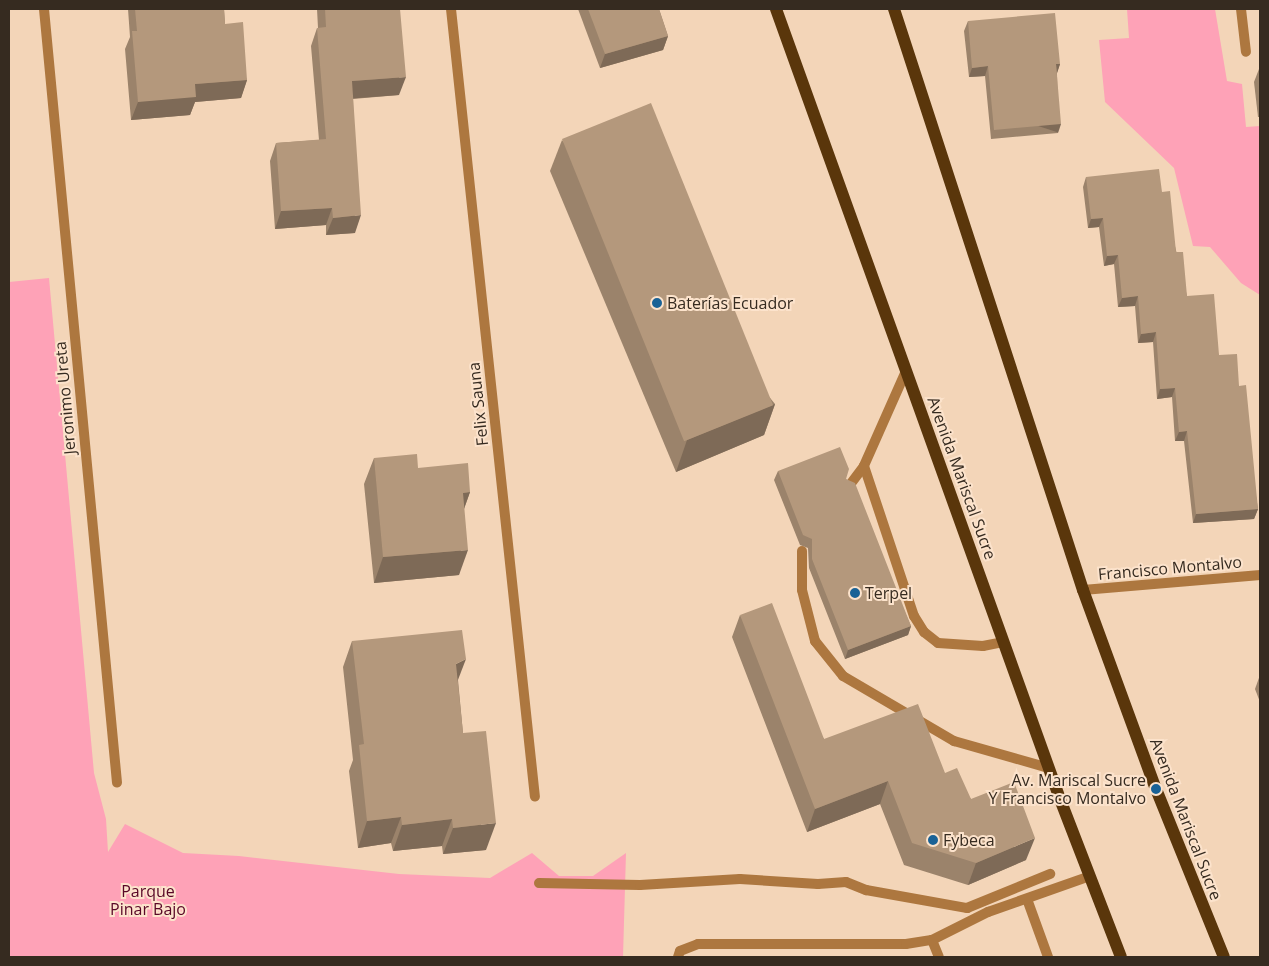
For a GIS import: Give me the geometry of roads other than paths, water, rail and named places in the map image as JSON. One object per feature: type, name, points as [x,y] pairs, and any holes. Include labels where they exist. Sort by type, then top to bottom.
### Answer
[{"type":"main road","name":"Avenida Mariscal Sucre","points":[[776,9],[1003,642],[1121,957]]},
{"type":"main road","name":"Avenida Mariscal Sucre","points":[[894,9],[1083,590],[1156,789],[1224,957]]},
{"type":"street","name":"Jeronimo Ureta","points":[[44,9],[117,784]]},
{"type":"street","name":"Felix Sauna","points":[[451,9],[535,797]]},
{"type":"street","points":[[1240,9],[1246,52]]},
{"type":"street","points":[[849,486],[864,466],[906,371]]},
{"type":"street","points":[[864,466],[914,616],[924,632],[938,642],[983,646],[1003,642]]},
{"type":"street","points":[[802,551],[802,590],[815,641],[843,676],[954,741],[1049,768]]},
{"type":"street","name":"Francisco Montalvo","points":[[1083,590],[1260,575]]},
{"type":"street","points":[[539,883],[640,885],[740,879],[818,884],[846,882],[866,890],[967,908],[1050,874]]},
{"type":"street","points":[[678,957],[680,951],[698,944],[906,944],[932,940],[988,912],[1090,876]]},
{"type":"street","points":[[1026,899],[1048,957]]},
{"type":"street","points":[[932,940],[940,957]]},
{"type":"place","name":"Baterías Ecuador","points":[[657,303]]},
{"type":"place","name":"Terpel","points":[[855,593]]},
{"type":"place","name":"Av. Mariscal Sucre Y Francisco Montalvo","points":[[1156,789]]},
{"type":"place","name":"Fybeca","points":[[933,840]]},
{"type":"park label","name":"Parque Pinar Bajo","points":[[148,900]]}]
